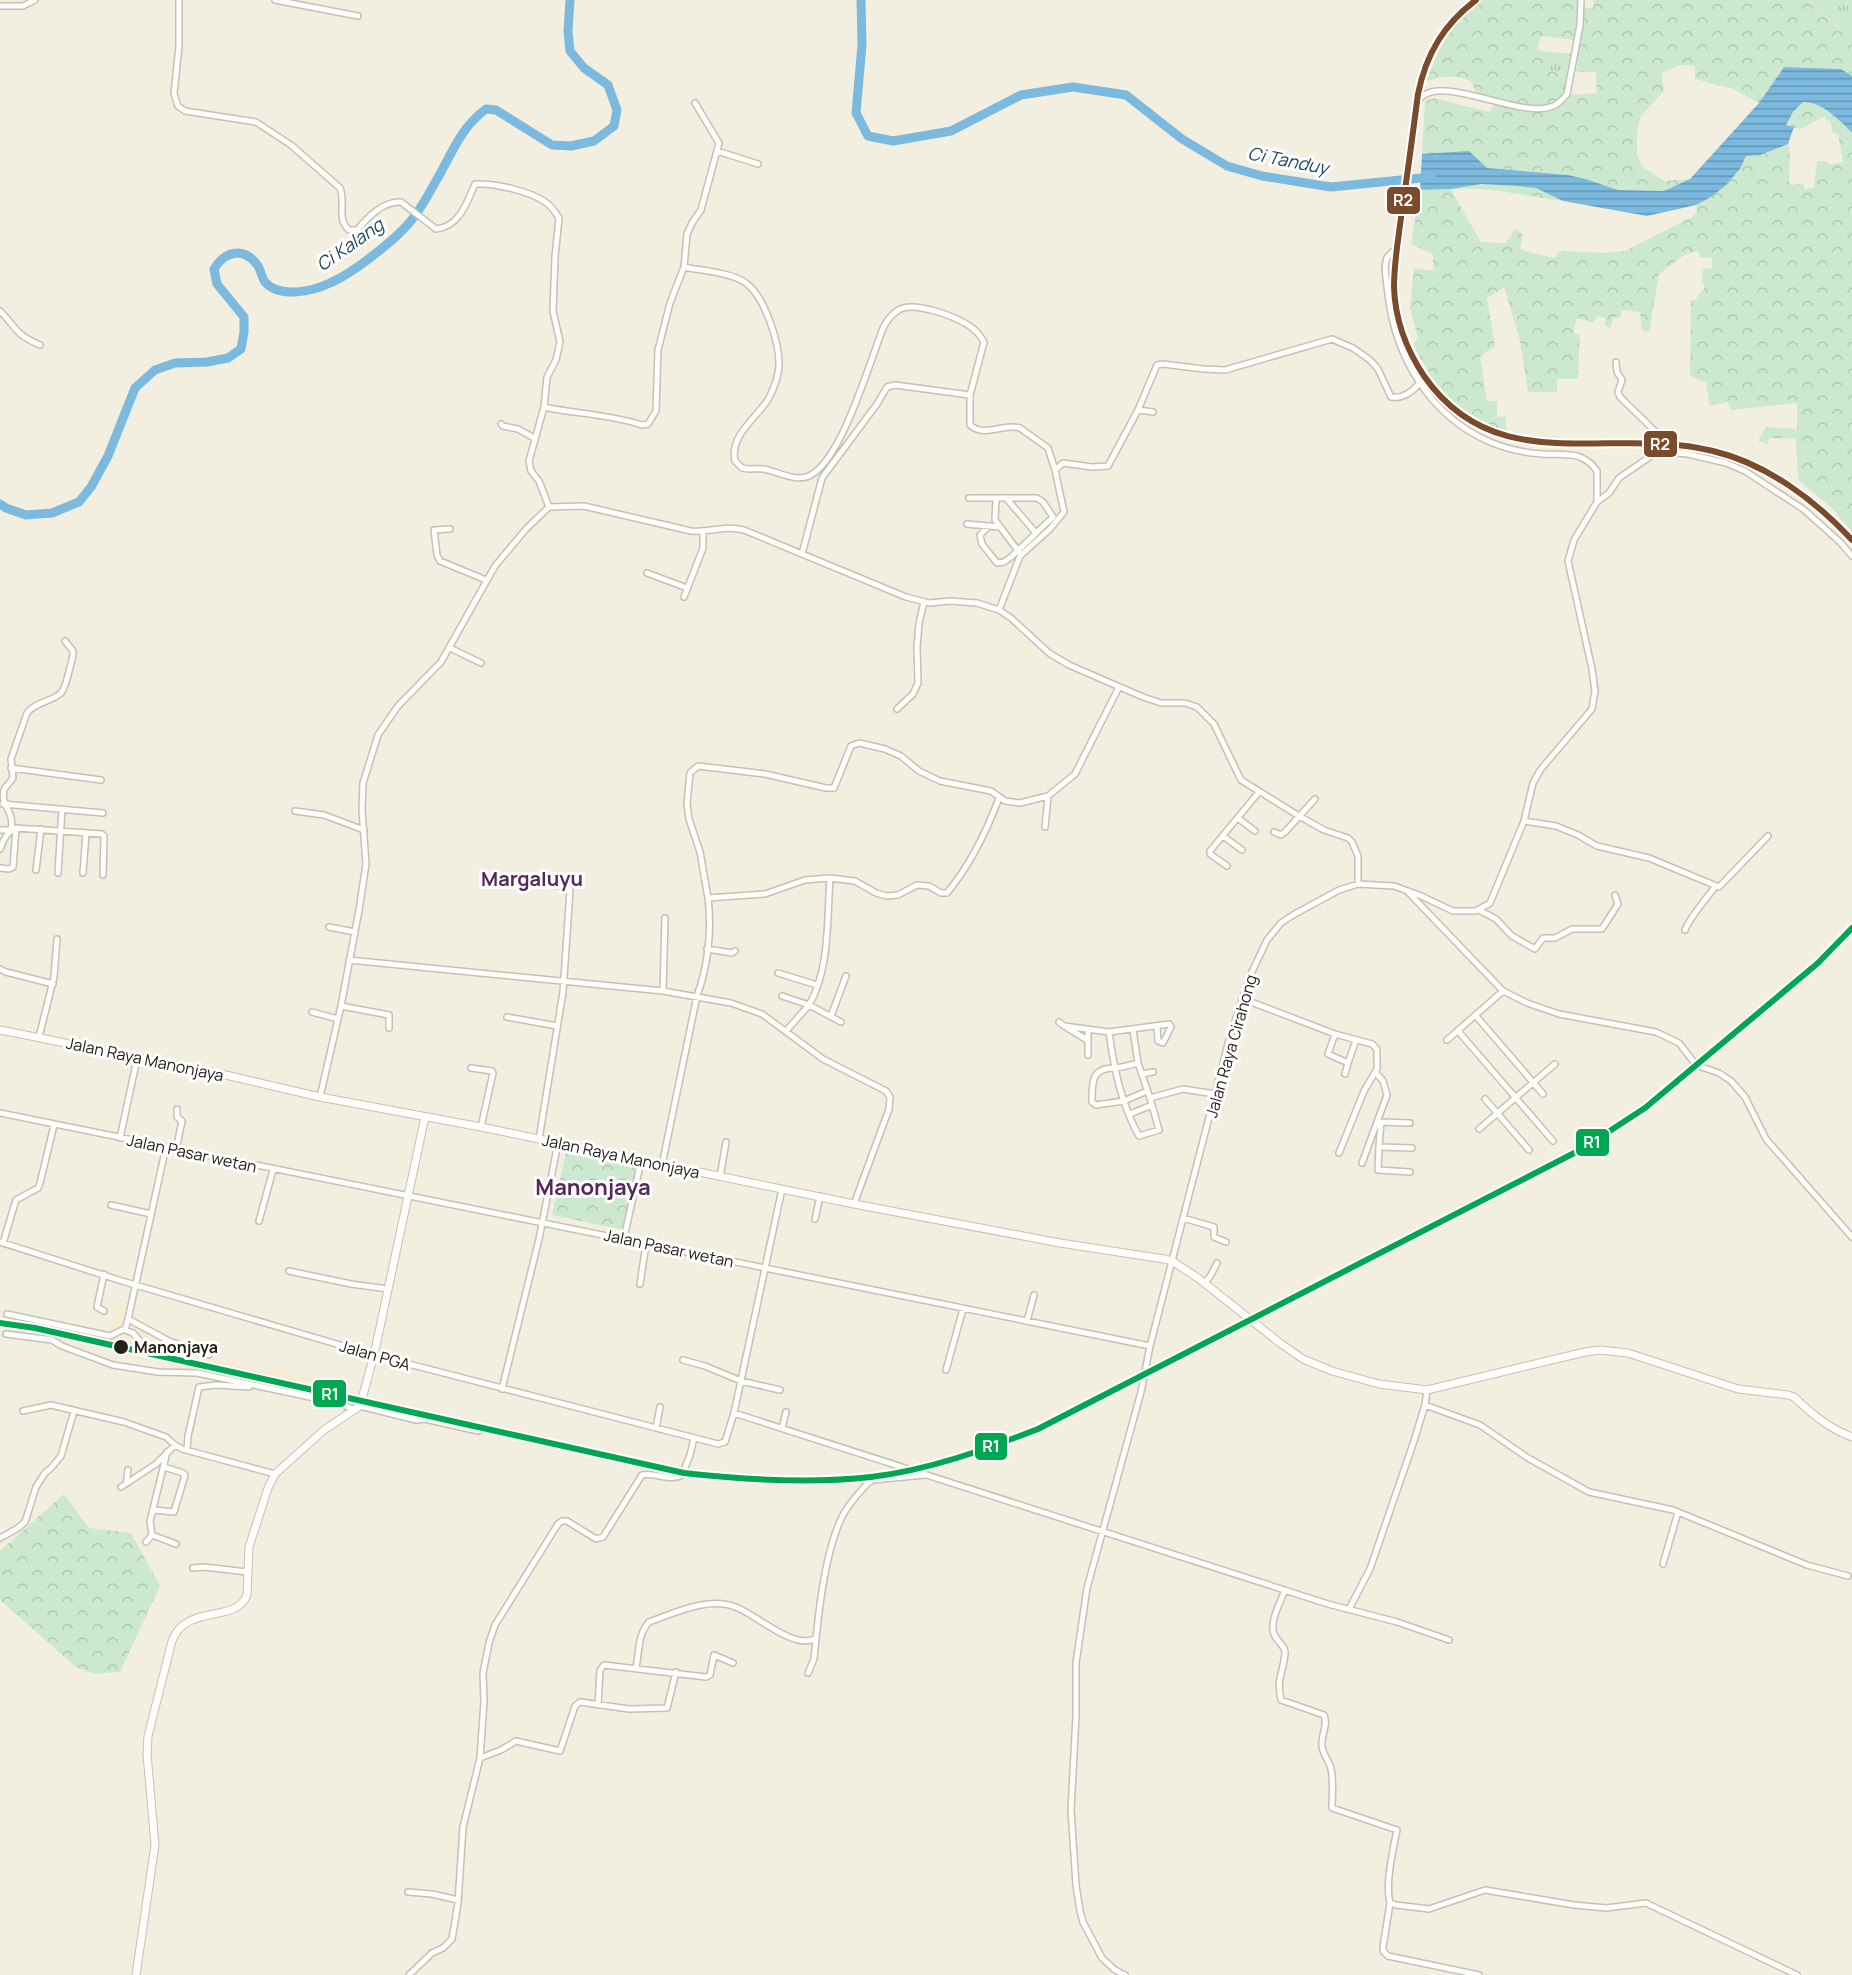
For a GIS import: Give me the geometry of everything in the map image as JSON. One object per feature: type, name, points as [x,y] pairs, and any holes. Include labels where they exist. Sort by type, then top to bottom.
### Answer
[{"type":"main road","name":"Jalan Raya Manonjaya","points":[[0,1030],[854,1204],[1060,1243],[1172,1261]]},
{"type":"main road","points":[[136,1975],[156,1834],[147,1754],[148,1736],[172,1641],[176,1631],[189,1620],[234,1609],[245,1601],[248,1595],[249,1547],[255,1524],[275,1474],[324,1430],[357,1407],[374,1355],[425,1117]]},
{"type":"main road","points":[[1172,1261],[1205,1283],[1280,1343],[1313,1364],[1379,1384],[1427,1390],[1579,1353],[1610,1351],[1628,1353],[1738,1389],[1794,1397],[1819,1420],[1852,1437]]},
{"type":"street","points":[[0,6],[23,6],[35,0]]},
{"type":"street","points":[[179,0],[179,45],[174,94],[178,106],[185,111],[256,122],[271,130],[340,188],[341,214],[349,230],[357,230],[384,205],[398,201],[436,229],[448,227],[458,218],[475,184],[488,184],[529,194],[550,205],[559,218],[553,311],[560,342],[556,360],[547,377],[544,407],[529,461],[531,471],[549,507]]},
{"type":"street","points":[[275,0],[358,16]]},
{"type":"street","points":[[1581,0],[1580,25],[1567,94],[1553,107],[1517,106],[1448,90],[1426,93],[1419,98],[1397,248],[1388,256],[1386,263],[1390,314],[1402,350],[1419,384],[1444,413],[1470,432],[1506,448],[1531,453],[1578,457],[1589,462],[1597,471],[1597,502]]},
{"type":"street","points":[[544,407],[648,424],[656,411],[658,350],[670,303],[684,267],[687,234],[701,210],[717,151],[717,139],[695,103]]},
{"type":"street","points":[[717,151],[758,164]]},
{"type":"street","points":[[684,267],[732,277],[748,284],[773,325],[778,371],[768,398],[745,427],[736,447],[734,456],[738,465],[745,469],[762,468],[798,478],[809,476],[818,470],[826,461],[848,423],[884,326],[901,308],[928,309],[968,324],[978,333],[984,342],[970,395],[969,418],[972,427],[985,431],[1015,426],[1048,448],[1064,512],[1050,529],[1020,556],[999,610]]},
{"type":"street","points":[[0,311],[16,332],[25,339],[40,345]]},
{"type":"street","points":[[1055,470],[1063,463],[1092,467],[1108,466],[1138,410],[1155,367],[1159,364],[1226,370],[1332,339],[1353,348],[1370,360],[1378,369],[1391,397],[1399,398],[1412,392],[1419,384]]},
{"type":"street","points":[[1615,895],[1618,904],[1602,929],[1572,929],[1555,938],[1542,938],[1535,949],[1512,936],[1496,919],[1479,910],[1492,899],[1524,821],[1530,790],[1537,776],[1588,715],[1594,701],[1592,669],[1568,561],[1574,540],[1597,502],[1609,493],[1619,477],[1658,452],[1662,445],[1661,437],[1620,397],[1618,392],[1622,380],[1617,372],[1616,362]]},
{"type":"street","points":[[802,554],[822,478],[887,387],[895,385],[970,395]]},
{"type":"street","points":[[1138,410],[1153,412]]},
{"type":"street","points":[[501,424],[518,429],[534,438]]},
{"type":"street","points":[[1658,452],[1688,454],[1726,463],[1745,471],[1803,509],[1852,556]]},
{"type":"street","points":[[818,470],[822,478]]},
{"type":"street","points":[[969,498],[1034,498],[1043,502],[1053,518],[1004,562],[997,563],[980,542],[980,535],[989,526]]},
{"type":"street","points":[[1006,498],[1036,533]]},
{"type":"street","points":[[996,499],[995,520],[1018,549],[1020,556]]},
{"type":"street","points":[[320,1097],[341,1006],[366,864],[363,783],[378,735],[398,706],[423,683],[450,648],[486,580],[511,544],[549,507],[584,506],[657,524],[702,532],[732,527],[906,597],[924,602],[986,605],[999,610],[1058,659],[1161,703],[1185,703],[1197,707],[1214,723],[1241,780],[1324,830],[1348,838],[1352,842],[1358,856],[1358,884]]},
{"type":"street","points":[[976,525],[967,524],[999,527]]},
{"type":"street","points":[[450,529],[434,530],[437,555],[440,561],[486,580]]},
{"type":"street","points":[[684,597],[703,548],[702,532]]},
{"type":"street","points":[[647,573],[687,588]]},
{"type":"street","points":[[897,709],[913,694],[918,683],[917,647],[924,602]]},
{"type":"street","points":[[0,868],[13,867],[12,819],[3,804],[2,796],[13,778],[11,759],[27,711],[61,693],[64,688],[73,655],[73,651],[65,641]]},
{"type":"street","points":[[450,648],[481,663]]},
{"type":"street","points":[[662,1165],[697,996],[702,983],[711,918],[700,852],[689,819],[687,803],[690,773],[698,766],[765,774],[834,788],[851,746],[859,743],[885,749],[901,756],[919,771],[940,781],[991,791],[999,798],[1013,804],[1048,796],[1075,774],[1119,687]]},
{"type":"street","points":[[11,768],[101,780]]},
{"type":"street","points":[[1227,866],[1209,853],[1259,792]]},
{"type":"street","points":[[1045,827],[1048,796]]},
{"type":"street","points":[[708,898],[765,894],[805,880],[830,878],[855,881],[876,893],[888,896],[898,895],[917,885],[929,886],[941,893],[947,893],[970,862],[985,835],[999,798]]},
{"type":"street","points":[[1274,832],[1282,834],[1315,799]]},
{"type":"street","points":[[3,804],[103,813]]},
{"type":"street","points":[[58,873],[62,809]]},
{"type":"street","points":[[295,811],[324,816],[364,830]]},
{"type":"street","points":[[1239,819],[1255,831]]},
{"type":"street","points":[[1524,821],[1556,826],[1597,846],[1649,858],[1719,887],[1768,836]]},
{"type":"street","points":[[0,849],[4,837],[13,829]]},
{"type":"street","points":[[36,870],[40,829]]},
{"type":"street","points":[[0,830],[60,830],[104,836],[103,875]]},
{"type":"street","points":[[83,873],[86,833]]},
{"type":"street","points":[[1223,836],[1242,850]]},
{"type":"street","points":[[786,1031],[809,1005],[824,966],[830,878]]},
{"type":"street","points":[[539,1139],[564,981],[569,889],[544,883]]},
{"type":"street","name":"Jalan Raya Cirahong","points":[[1150,1346],[1230,1040],[1250,976],[1273,931],[1293,915],[1339,890],[1358,884],[1394,886],[1453,911],[1479,910]]},
{"type":"street","points":[[1685,930],[1715,886]]},
{"type":"street","points":[[1408,892],[1503,991],[1527,1003],[1559,1014],[1656,1032],[1679,1043],[1696,1065],[1719,1073],[1731,1081],[1744,1097],[1766,1139],[1852,1237]]},
{"type":"street","points":[[663,991],[665,918]]},
{"type":"street","points":[[329,927],[355,932]]},
{"type":"street","points":[[39,1037],[53,984],[57,939]]},
{"type":"street","points":[[707,949],[732,953],[735,951]]},
{"type":"street","points":[[350,960],[663,991],[747,1007],[762,1014],[838,1069],[879,1087],[890,1097],[889,1109],[854,1204]]},
{"type":"street","points":[[0,969],[53,984]]},
{"type":"street","points":[[778,973],[817,986]]},
{"type":"street","points":[[831,1016],[846,976]]},
{"type":"street","points":[[1447,1040],[1503,991]]},
{"type":"street","points":[[782,996],[809,1005],[841,1022]]},
{"type":"street","points":[[1243,999],[1335,1034],[1372,1044],[1377,1049],[1375,1072],[1364,1091],[1339,1153]]},
{"type":"street","points":[[341,1006],[388,1015],[389,1028]]},
{"type":"street","points":[[312,1012],[338,1019]]},
{"type":"street","points":[[1476,1016],[1543,1094]]},
{"type":"street","points":[[507,1017],[557,1026]]},
{"type":"street","points":[[1087,1040],[1061,1024],[1109,1032],[1157,1027]]},
{"type":"street","points":[[1088,1030],[1088,1055]]},
{"type":"street","points":[[1109,1032],[1114,1068],[1124,1101],[1139,1136],[1159,1130],[1138,1063],[1133,1030]]},
{"type":"street","points":[[1458,1031],[1553,1141]]},
{"type":"street","points":[[1335,1034],[1328,1054],[1348,1063]]},
{"type":"street","points":[[1345,1074],[1356,1040]]},
{"type":"street","points":[[120,1138],[137,1059]]},
{"type":"street","points":[[1138,1063],[1114,1068],[1107,1067],[1097,1072],[1094,1077],[1092,1102],[1096,1105],[1124,1101],[1147,1091]]},
{"type":"street","points":[[1479,1129],[1555,1064]]},
{"type":"street","points":[[471,1068],[493,1073],[481,1127]]},
{"type":"street","points":[[1142,1074],[1153,1072]]},
{"type":"street","points":[[1362,1163],[1380,1122],[1387,1095],[1383,1082],[1375,1072]]},
{"type":"street","points":[[1150,1098],[1183,1089],[1215,1094]]},
{"type":"street","points":[[1485,1099],[1529,1150]]},
{"type":"street","points":[[1130,1114],[1152,1106]]},
{"type":"street","points":[[176,1149],[182,1121],[177,1117],[177,1109]]},
{"type":"street","name":"Jalan Pasar wetan","points":[[0,1113],[1150,1346]]},
{"type":"street","points":[[1380,1122],[1410,1123]]},
{"type":"street","points":[[1380,1122],[1378,1170],[1410,1172]]},
{"type":"street","points":[[1,1243],[16,1200],[38,1188],[54,1125]]},
{"type":"street","points":[[720,1177],[726,1142]]},
{"type":"street","points":[[502,1389],[542,1222],[558,1143]]},
{"type":"street","points":[[125,1330],[165,1147]]},
{"type":"street","points":[[1378,1147],[1412,1148]]},
{"type":"street","points":[[624,1238],[641,1161]]},
{"type":"street","points":[[260,1221],[273,1170]]},
{"type":"street","points":[[782,1189],[734,1413],[1328,1605],[1396,1622],[1449,1640]]},
{"type":"street","points":[[815,1219],[820,1196]]},
{"type":"street","points":[[111,1205],[152,1214]]},
{"type":"street","points":[[1183,1218],[1214,1227],[1214,1237],[1226,1242]]},
{"type":"street","name":"Jalan PGA","points":[[1,1243],[374,1355],[718,1444],[725,1442],[734,1413]]},
{"type":"street","points":[[640,1284],[645,1244]]},
{"type":"street","points":[[1205,1283],[1217,1263]]},
{"type":"street","points":[[289,1271],[388,1289]]},
{"type":"street","points":[[104,1274],[97,1306],[104,1311]]},
{"type":"street","points":[[1027,1321],[1034,1295]]},
{"type":"street","points":[[946,1370],[963,1309]]},
{"type":"street","points":[[7,1314],[106,1335],[125,1330],[133,1333],[139,1340]]},
{"type":"street","points":[[128,1319],[170,1341],[210,1356]]},
{"type":"street","points":[[6,1334],[52,1340],[113,1365],[158,1372],[197,1373],[478,1431]]},
{"type":"street","points":[[1125,1975],[1114,1970],[1101,1958],[1083,1922],[1076,1885],[1071,1810],[1076,1716],[1076,1663],[1087,1588],[1141,1392],[1150,1346]]},
{"type":"street","points":[[683,1360],[705,1366],[741,1381],[780,1389]]},
{"type":"street","points":[[187,1450],[199,1387],[254,1386]]},
{"type":"street","points":[[1348,1609],[1370,1569],[1425,1405],[1427,1390]]},
{"type":"street","points":[[23,1411],[49,1405],[139,1426],[166,1437],[175,1445],[187,1450],[275,1474]]},
{"type":"street","points":[[1425,1405],[1482,1426],[1528,1458],[1585,1491],[1678,1512],[1807,1565],[1848,1576]]},
{"type":"street","points":[[656,1428],[660,1407]]},
{"type":"street","points":[[0,1538],[25,1522],[36,1487],[61,1456],[74,1411]]},
{"type":"street","points":[[782,1428],[786,1412]]},
{"type":"street","points":[[409,1975],[424,1960],[443,1948],[452,1939],[458,1900],[463,1827],[480,1758],[484,1702],[483,1673],[495,1625],[558,1524],[567,1521],[596,1539],[603,1537],[642,1475],[657,1474],[672,1478],[682,1475],[694,1438]]},
{"type":"street","points":[[128,1470],[124,1486],[156,1464],[175,1445]]},
{"type":"street","points":[[146,1542],[152,1534],[150,1521],[167,1452]]},
{"type":"street","points":[[154,1510],[174,1512],[184,1476],[183,1473],[164,1467]]},
{"type":"street","points":[[808,1673],[813,1659],[829,1560],[843,1514],[873,1480],[926,1474]]},
{"type":"street","points":[[1663,1564],[1678,1512]]},
{"type":"street","points":[[152,1534],[176,1544]]},
{"type":"street","points":[[194,1568],[211,1567],[247,1572]]},
{"type":"street","points":[[1285,1590],[1273,1629],[1285,1654],[1279,1675],[1281,1700],[1324,1715],[1326,1721],[1322,1743],[1323,1755],[1332,1772],[1332,1808],[1397,1830],[1390,1872],[1390,1903],[1383,1951],[1388,1956],[1479,1975]]},
{"type":"street","points":[[636,1668],[645,1625],[698,1606],[717,1604],[735,1606],[798,1641],[810,1642],[816,1638]]},
{"type":"street","points":[[598,1705],[600,1670],[607,1664],[708,1677],[715,1655],[733,1663]]},
{"type":"street","points":[[480,1758],[516,1741],[560,1751],[576,1704],[582,1702],[629,1709],[667,1708],[676,1672]]},
{"type":"street","points":[[1390,1903],[1429,1909],[1485,1890],[1606,1908],[1646,1903],[1797,1975]]},
{"type":"street","points":[[408,1892],[432,1894],[458,1900]]},
{"type":"shaded area","points":[[117,1304],[132,1307],[131,1313],[139,1315],[137,1327],[155,1337],[204,1356],[256,1369],[280,1371],[328,1381],[342,1386],[339,1400],[252,1384],[0,1329],[0,1315],[109,1337]]},
{"type":"green space","points":[[1481,0],[1579,0],[1574,40],[1541,36],[1537,50],[1551,52],[1550,71],[1570,75],[1566,91],[1558,100],[1537,106],[1524,105],[1477,95],[1471,81],[1465,79],[1449,77],[1427,81],[1447,36],[1461,18]]},
{"type":"green space","points":[[1594,0],[1809,0],[1813,9],[1848,35],[1852,34],[1852,76],[1841,69],[1784,67],[1759,103],[1733,89],[1695,79],[1695,66],[1680,65],[1662,73],[1664,91],[1641,116],[1637,131],[1637,155],[1642,166],[1664,181],[1690,179],[1664,191],[1618,190],[1568,175],[1487,168],[1422,154],[1425,101],[1434,98],[1489,112],[1495,103],[1535,111],[1562,103],[1571,95],[1597,93],[1596,72],[1576,72],[1583,8],[1593,8]]},
{"type":"green space","points":[[1809,0],[1852,0],[1852,34],[1849,36],[1833,21],[1813,9]]},
{"type":"green space","points":[[1551,52],[1573,54],[1570,75],[1550,71]]},
{"type":"green space","points":[[1803,102],[1824,108],[1852,132],[1852,532],[1832,508],[1798,480],[1796,439],[1769,438],[1768,444],[1758,441],[1766,427],[1797,429],[1797,403],[1731,410],[1728,402],[1710,406],[1706,383],[1690,376],[1691,300],[1695,300],[1705,287],[1702,282],[1703,269],[1712,268],[1712,258],[1700,257],[1698,251],[1684,255],[1659,274],[1649,332],[1642,330],[1640,312],[1622,310],[1620,318],[1614,317],[1610,328],[1605,326],[1606,318],[1597,316],[1594,323],[1577,318],[1573,332],[1580,335],[1578,379],[1557,379],[1557,392],[1528,392],[1520,341],[1504,287],[1487,298],[1495,346],[1480,357],[1487,401],[1497,401],[1497,417],[1505,416],[1507,433],[1462,408],[1431,376],[1413,344],[1418,338],[1410,308],[1414,268],[1433,271],[1433,254],[1411,244],[1420,190],[1451,189],[1481,184],[1536,188],[1563,201],[1493,190],[1451,190],[1481,242],[1504,243],[1516,229],[1523,235],[1520,248],[1555,258],[1559,251],[1603,253],[1625,251],[1692,217],[1697,212],[1696,205],[1725,185],[1746,156],[1760,155],[1788,144],[1790,151],[1789,182],[1792,185],[1803,183],[1804,189],[1814,188],[1817,161],[1826,161],[1830,164],[1843,162],[1838,134],[1832,132],[1831,122],[1822,117],[1801,129],[1786,125],[1793,112]]},
{"type":"green space","points":[[566,1152],[636,1167],[623,1230],[552,1215]]},
{"type":"green space","points":[[64,1494],[89,1528],[131,1533],[160,1586],[120,1672],[95,1674],[76,1667],[0,1600],[0,1551]]},
{"type":"water","points":[[1784,67],[1841,69],[1852,76],[1852,132],[1824,108],[1803,102],[1793,112],[1786,125],[1794,127],[1788,144],[1760,155],[1746,156],[1740,169],[1725,186],[1696,205],[1647,216],[1563,201],[1536,188],[1481,184],[1451,189],[1420,190],[1422,154],[1469,151],[1487,168],[1568,175],[1618,190],[1664,191],[1690,179],[1759,103]]},
{"type":"waterway","name":"Ci Kalang","points":[[0,504],[26,515],[52,513],[79,502],[91,487],[108,456],[135,388],[155,370],[175,363],[207,362],[228,358],[241,349],[244,317],[217,284],[214,269],[224,258],[235,253],[247,255],[258,266],[265,282],[279,290],[297,292],[323,286],[373,256],[410,222],[427,198],[460,138],[471,123],[486,109],[496,110],[552,145],[571,146],[594,141],[614,126],[617,110],[608,85],[584,68],[570,51],[568,31],[570,0]]},
{"type":"waterway","name":"Ci Tanduy","points":[[861,0],[862,45],[856,113],[868,136],[893,141],[951,131],[1021,95],[1073,87],[1126,95],[1182,139],[1227,166],[1262,176],[1331,187],[1431,177]]},
{"type":"railway","points":[[261,1374],[324,1389]]},
{"type":"transit line","name":"R2","points":[[1476,0],[1455,19],[1438,41],[1421,79],[1418,94],[1397,248],[1394,287],[1403,333],[1424,376],[1453,408],[1485,428],[1520,439],[1557,443],[1674,445],[1713,451],[1733,457],[1789,485],[1822,511],[1852,540]]},
{"type":"transit line","name":"R1","points":[[0,1323],[35,1328],[684,1473],[801,1481],[871,1477],[914,1470],[977,1452],[1038,1429],[1582,1149],[1645,1108],[1818,963],[1852,928]]},
{"type":"place","name":"Manonjaya","points":[[121,1347]]},
{"type":"district","name":"Margaluyu","points":[[532,879]]},
{"type":"district","name":"Manonjaya","points":[[593,1187]]}]
